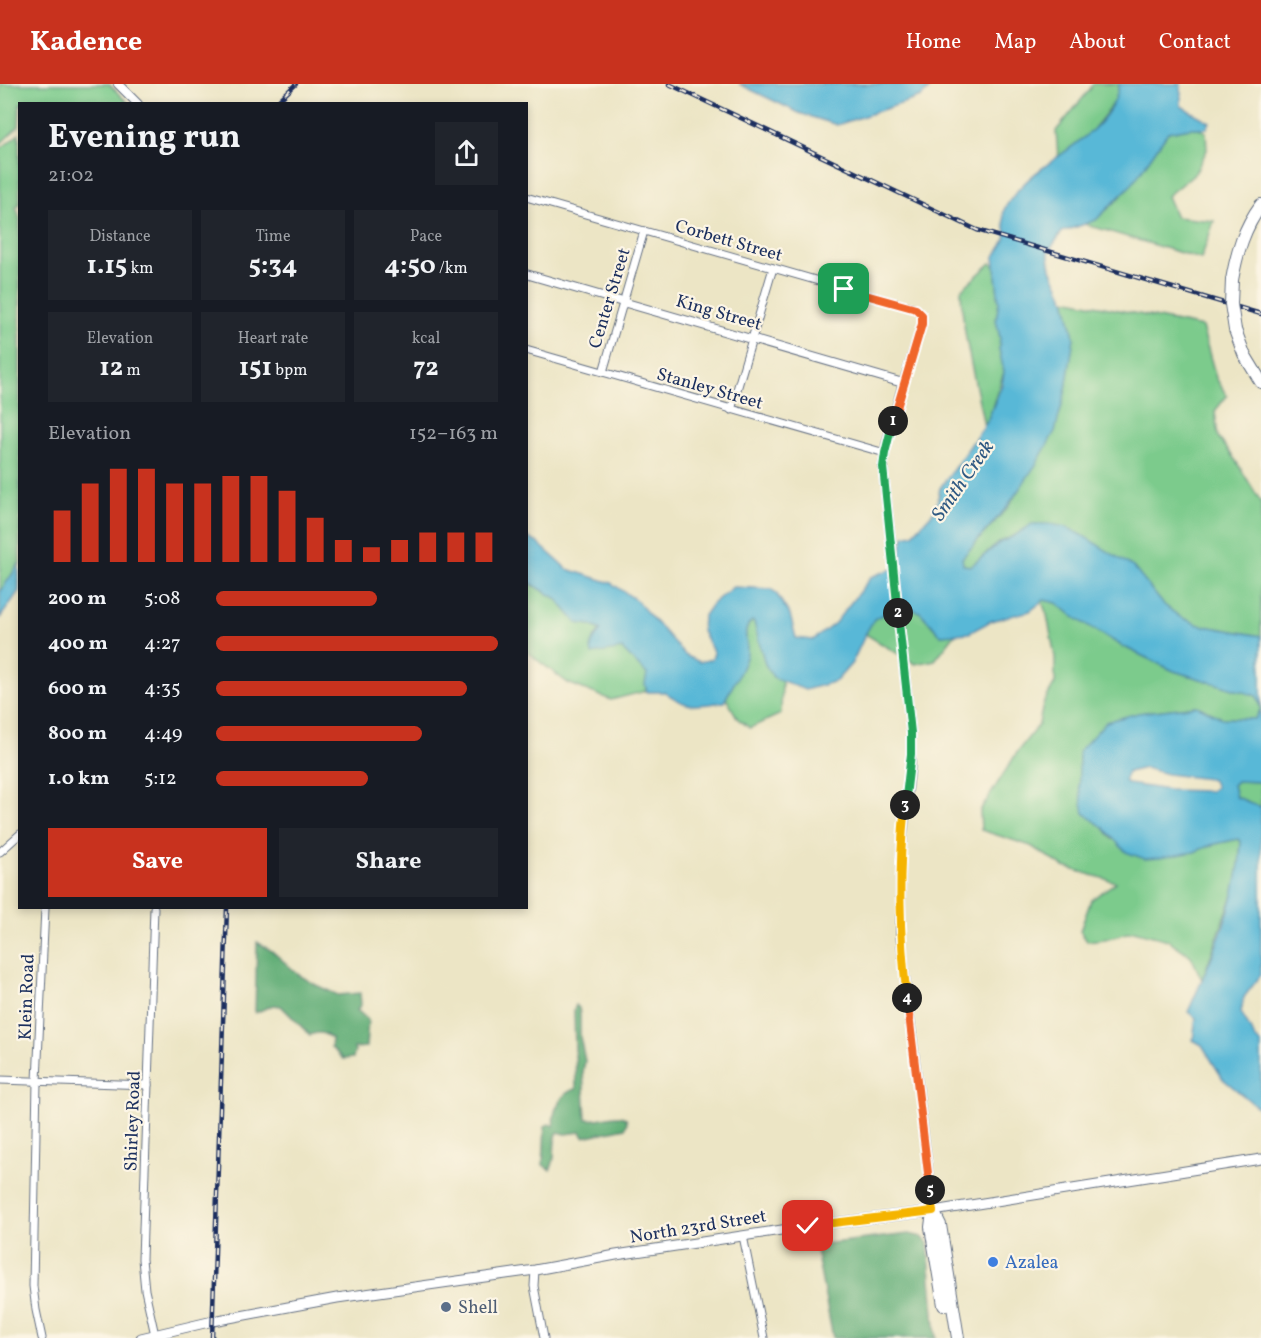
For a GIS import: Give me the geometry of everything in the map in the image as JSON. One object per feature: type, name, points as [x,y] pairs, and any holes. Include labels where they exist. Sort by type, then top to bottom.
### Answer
[{"type":"highway","points":[[1261,205],[1243,236],[1236,258],[1231,304],[1235,330],[1244,354],[1261,382]]},
{"type":"highway","points":[[933,1211],[931,1227],[949,1338]]},
{"type":"highway","points":[[933,1211],[940,1225],[958,1338]]},
{"type":"main road","name":"North 23rd Street","points":[[141,1338],[294,1305],[743,1236],[933,1211],[1261,1159]]},
{"type":"street","points":[[118,84],[136,102]]},
{"type":"street","name":"Corbett Street","points":[[528,198],[916,309],[922,315],[922,324],[903,383]]},
{"type":"street","name":"Center Street","points":[[603,372],[644,231]]},
{"type":"street","points":[[731,410],[773,268]]},
{"type":"street","name":"King Street","points":[[528,275],[903,383]]},
{"type":"street","name":"Stanley Street","points":[[528,351],[885,453]]},
{"type":"street","points":[[903,383],[885,453],[884,477],[906,684],[911,754],[901,853],[900,934],[933,1211]]},
{"type":"street","points":[[0,852],[18,836]]},
{"type":"street","name":"Klein Road","points":[[42,1338],[33,1286],[45,909]]},
{"type":"street","name":"Shirley Road","points":[[154,909],[142,1258],[145,1290],[155,1335]]},
{"type":"street","points":[[0,1080],[148,1085]]},
{"type":"street","points":[[743,1236],[764,1338]]},
{"type":"street","points":[[535,1269],[534,1286],[544,1338]]},
{"type":"green space","points":[[0,84],[109,84],[127,102],[18,102],[18,127],[0,144]]},
{"type":"green space","points":[[1092,84],[1119,84],[1117,99],[1089,135],[1058,157],[1056,131]]},
{"type":"green space","points":[[1199,128],[1206,132],[1207,150],[1195,173],[1167,196],[1176,217],[1214,221],[1201,259],[1084,224],[1108,209],[1120,197],[1168,132]]},
{"type":"green space","points":[[18,135],[18,205],[16,207],[18,213],[18,567],[0,592],[0,149]]},
{"type":"green space","points":[[991,263],[995,266],[999,303],[996,319],[1004,372],[984,427],[967,341],[961,290]]},
{"type":"green space","points":[[1065,299],[1202,327],[1216,378],[1227,396],[1215,411],[1218,437],[1261,502],[1261,636],[1199,625],[1180,617],[1163,604],[1133,567],[1033,524],[1000,542],[971,566],[963,565],[962,558],[1008,507],[1055,431],[1066,389],[1074,337]]},
{"type":"green space","points":[[528,582],[556,598],[577,623],[591,625],[601,630],[594,638],[622,649],[647,674],[646,691],[611,700],[568,683],[528,653]]},
{"type":"green space","points":[[895,596],[911,609],[920,612],[941,635],[956,633],[935,660],[915,664],[867,635],[874,619],[888,612]]},
{"type":"green space","points":[[1044,600],[1057,603],[1074,617],[1122,646],[1174,671],[1257,696],[1261,709],[1255,719],[1222,718],[1197,706],[1138,713],[1084,813],[1104,828],[1112,839],[1194,852],[1211,845],[1238,839],[1241,841],[1239,869],[1234,892],[1202,980],[1191,956],[1168,940],[1134,931],[1087,941],[1080,931],[1091,900],[1116,882],[1064,867],[1031,846],[981,830],[980,811],[1018,751],[1039,724],[1043,704],[1055,683],[1055,657],[1047,615],[1042,602]]},
{"type":"green space","points":[[752,621],[765,664],[773,677],[782,680],[781,714],[750,728],[738,719],[726,698],[746,658],[746,634],[748,625]]},
{"type":"green space","points":[[1237,781],[1261,782],[1261,807],[1236,797],[1233,785]]},
{"type":"green space","points":[[257,942],[272,951],[299,975],[316,985],[338,995],[360,993],[361,1005],[357,1010],[368,1020],[366,1047],[354,1048],[353,1058],[343,1059],[331,1047],[332,1039],[322,1033],[310,1035],[281,1006],[273,1005],[255,1013]]},
{"type":"green space","points":[[576,1005],[580,1014],[580,1037],[585,1061],[583,1072],[586,1119],[621,1116],[626,1118],[627,1122],[625,1128],[584,1137],[581,1132],[566,1134],[558,1132],[554,1161],[550,1170],[543,1165],[545,1126],[549,1124],[554,1126],[554,1115],[559,1103],[566,1094],[576,1089],[574,1010]]},
{"type":"green space","points":[[909,1234],[922,1237],[928,1243],[936,1338],[833,1338],[815,1245]]},
{"type":"water","points":[[739,84],[934,84],[921,97],[837,125],[799,113]]},
{"type":"water","name":"Smith Creek","points":[[1119,84],[1181,84],[1181,106],[1210,122],[1207,128],[1168,132],[1133,183],[1096,220],[1062,232],[1048,252],[1051,269],[1065,299],[1074,337],[1066,389],[1055,431],[1037,463],[1007,507],[962,558],[963,565],[971,566],[1001,542],[1032,524],[1066,527],[1133,567],[1163,604],[1180,617],[1199,625],[1261,636],[1261,708],[1257,696],[1174,671],[1122,646],[1074,617],[1057,603],[1044,600],[1030,611],[991,621],[969,633],[941,635],[920,612],[911,609],[895,596],[888,612],[874,619],[852,663],[836,681],[805,690],[773,677],[765,664],[752,621],[746,632],[746,659],[724,702],[693,705],[680,702],[665,692],[647,692],[645,684],[647,674],[622,649],[592,654],[592,644],[601,630],[591,625],[577,623],[556,598],[528,582],[528,538],[538,543],[567,569],[611,583],[636,600],[686,656],[700,662],[712,659],[714,653],[702,631],[703,617],[712,604],[733,587],[771,589],[790,615],[796,638],[813,640],[835,623],[871,577],[897,567],[904,536],[913,534],[936,509],[940,488],[987,422],[1002,384],[1004,372],[996,319],[999,303],[994,257],[1006,236],[1004,210],[1027,181],[1091,132],[1114,102]]},
{"type":"water","points":[[18,565],[18,592],[0,618],[0,592]]},
{"type":"water","points":[[1197,706],[1222,718],[1255,719],[1261,709],[1261,782],[1237,781],[1233,785],[1236,797],[1261,807],[1261,975],[1244,997],[1241,1012],[1255,1038],[1261,1043],[1261,1110],[1223,1079],[1202,1045],[1193,1040],[1196,1018],[1188,1012],[1215,950],[1230,907],[1241,841],[1238,839],[1211,845],[1194,852],[1145,859],[1126,852],[1104,828],[1084,813],[1079,786],[1079,751],[1106,722],[1138,713]],"holes":[[[1145,768],[1167,774],[1209,779],[1216,787],[1210,791],[1169,790],[1129,784],[1124,781],[1128,772]]]},
{"type":"railway","points":[[277,102],[296,84]]},
{"type":"railway","points":[[669,84],[977,230],[1261,314]]},
{"type":"railway","points":[[212,1338],[227,909]]},
{"type":"place","name":"Azalea","points":[[993,1262]]},
{"type":"place","name":"Shell","points":[[446,1307]]},
{"type":"route","points":[[808,1226],[933,1211],[900,934],[901,853],[911,733],[883,467],[886,445],[923,319],[920,311],[916,309],[844,289]]}]
